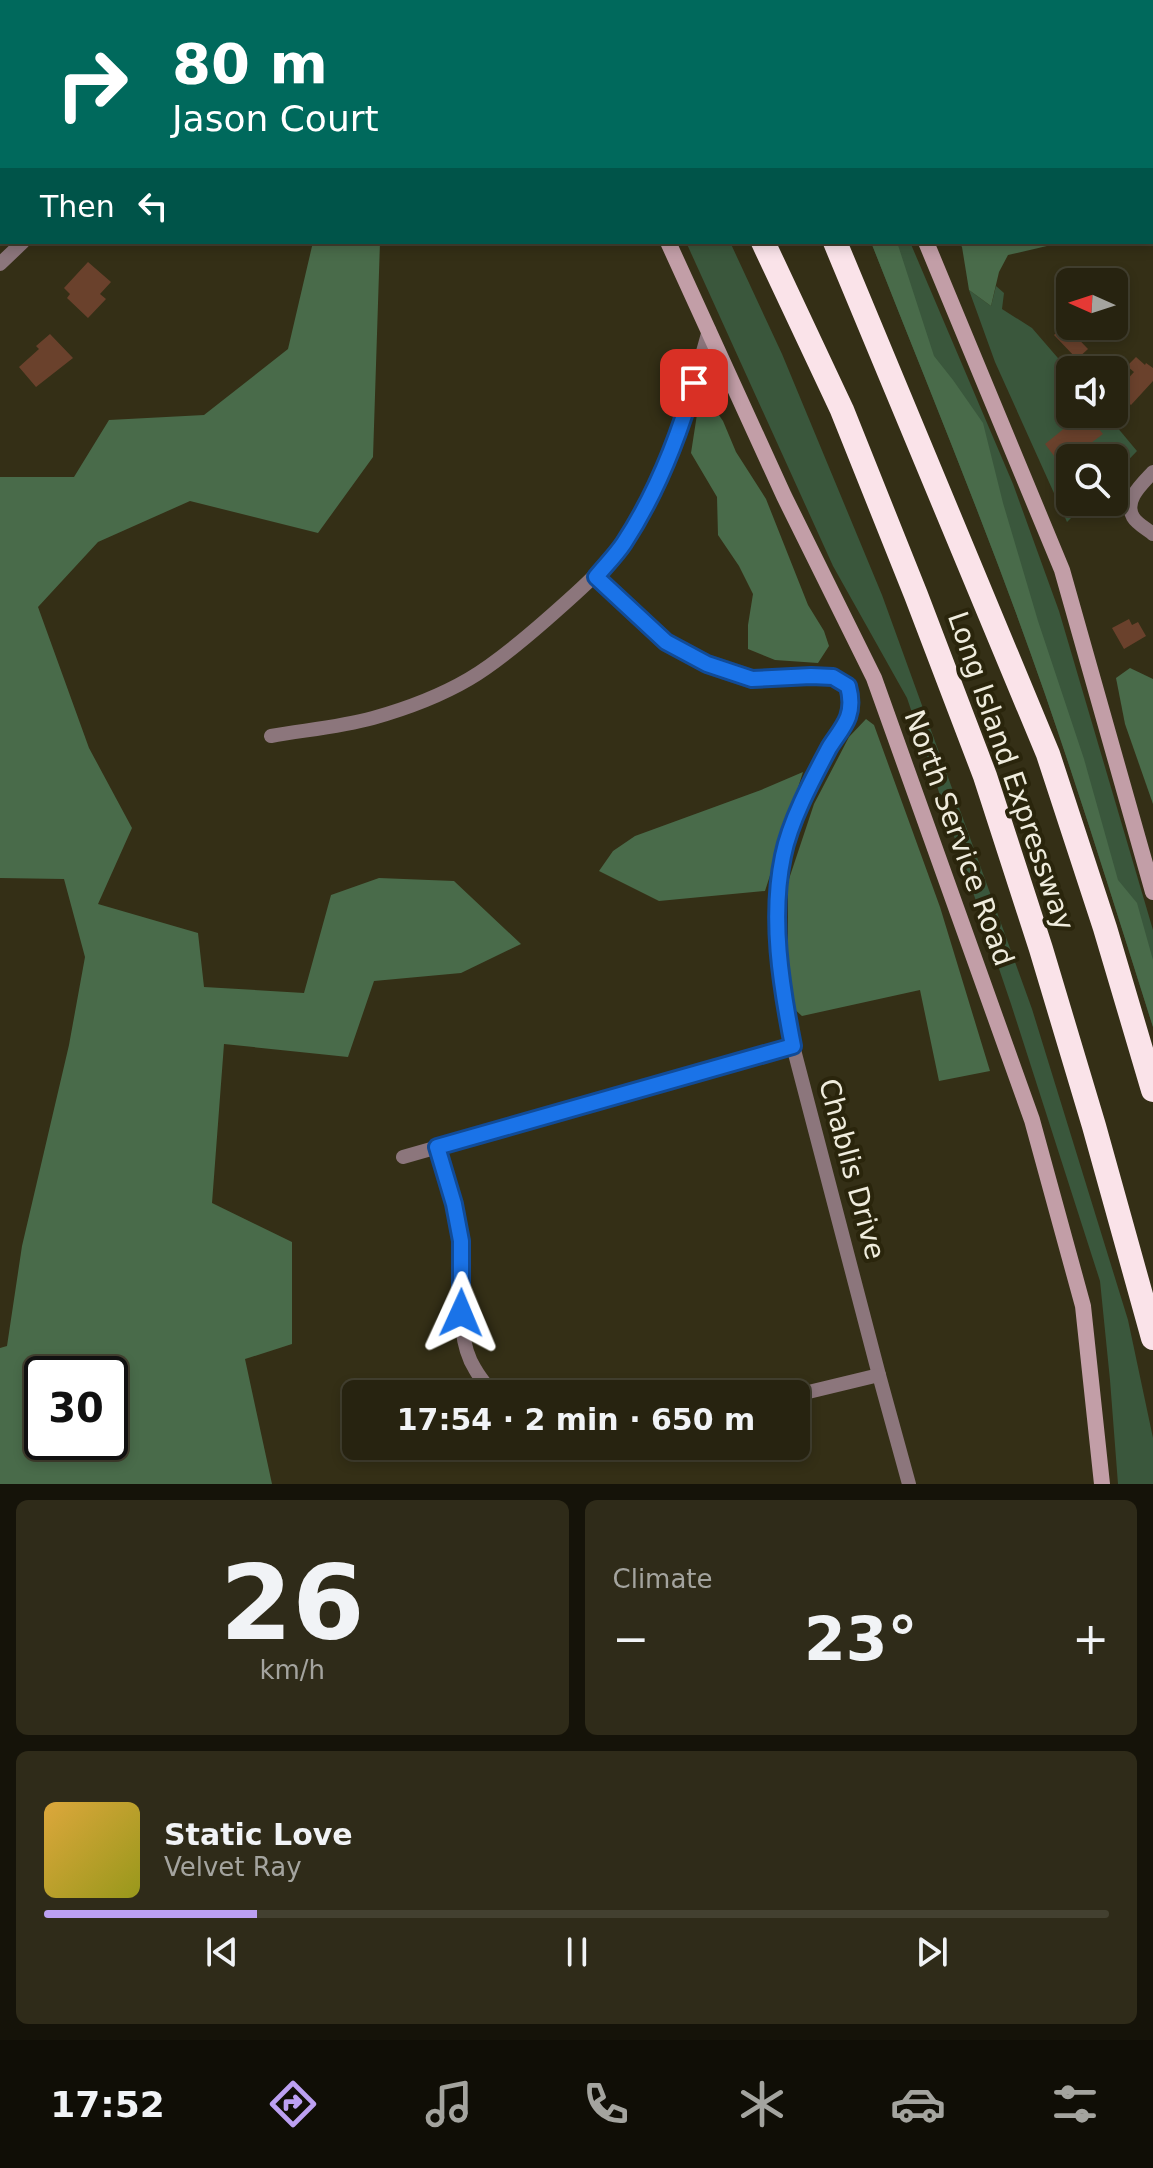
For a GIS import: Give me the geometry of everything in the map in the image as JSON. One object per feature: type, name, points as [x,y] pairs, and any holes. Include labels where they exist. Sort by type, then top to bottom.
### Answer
[{"type":"highway","points":[[748,244],[842,410]]},
{"type":"highway","name":"Long Island Expressway","points":[[764,244],[842,410],[985,776],[1072,1052],[1153,1338]]},
{"type":"highway","name":"Long Island Expressway","points":[[836,244],[1048,754],[1105,928],[1153,1090]]},
{"type":"highway","points":[[852,244],[866,313]]},
{"type":"main road","name":"North Service Road","points":[[669,244],[784,496],[874,678],[1032,1120],[1083,1306],[1102,1484]]},
{"type":"main road","points":[[927,244],[1062,570],[1153,892]]},
{"type":"street","points":[[0,264],[21,244]]},
{"type":"street","points":[[271,736],[371,719],[419,703],[468,679],[520,643],[596,577],[622,546],[665,465],[687,409],[709,330]]},
{"type":"street","points":[[1153,472],[1133,494],[1130,509],[1133,519],[1153,534]]},
{"type":"street","name":"Chablis Drive","points":[[596,577],[666,642],[707,664],[752,679],[833,677],[848,686],[851,700],[849,716],[828,751],[795,821],[783,855],[778,948],[793,1046],[909,1484]]},
{"type":"street","points":[[403,1157],[793,1046]]},
{"type":"street","points":[[437,1147],[461,1241],[460,1296],[464,1336],[473,1367],[483,1380]]},
{"type":"street","points":[[810,1392],[879,1375]]},
{"type":"green space","points":[[313,244],[380,244],[373,457],[318,533],[190,501],[98,542],[38,607],[89,748],[132,828],[98,904],[198,933],[204,987],[304,993],[331,895],[379,878],[454,881],[521,944],[461,973],[374,981],[348,1057],[224,1044],[212,1203],[292,1242],[292,1344],[245,1359],[272,1484],[0,1484],[0,1348],[7,1346],[22,1246],[69,1045],[85,957],[64,879],[0,878],[0,477],[74,477],[109,420],[204,415],[288,349]]},
{"type":"green space","points":[[687,244],[731,244],[782,354],[882,595],[1032,1009],[1128,1320],[1153,1438],[1153,1484],[1118,1484],[1100,1281],[1011,1004],[907,698],[833,566]]},
{"type":"green space","points":[[872,244],[911,244],[1013,484],[1059,611],[1153,930],[1153,1027],[1025,637]]},
{"type":"green space","points":[[872,244],[898,244],[934,356],[983,423],[1003,503],[1084,759],[1118,880],[1137,903],[1153,960],[1153,1027],[1025,637]]},
{"type":"green space","points":[[960,244],[1055,244],[1008,255],[999,272],[991,306],[969,290]]},
{"type":"green space","points":[[996,286],[1004,293],[1002,309],[1032,328],[1056,356],[1056,428],[1118,428],[1137,451],[1128,460],[1128,444],[1056,444],[1056,498],[995,362],[969,290],[991,306]]},
{"type":"green space","points":[[700,395],[707,398],[723,421],[736,452],[766,499],[808,605],[829,646],[818,663],[775,660],[748,649],[753,594],[718,535],[717,497],[691,453]]},
{"type":"green space","points":[[1130,668],[1153,679],[1153,804],[1125,724],[1116,678]]},
{"type":"green space","points":[[866,719],[874,725],[940,907],[990,1071],[939,1081],[920,990],[802,1016],[792,1007],[788,979],[788,882],[814,804],[849,737]]},
{"type":"green space","points":[[803,772],[765,891],[659,901],[599,871],[613,851],[635,836]]},
{"type":"building","points":[[88,262],[111,282],[100,294],[106,299],[88,318],[67,298],[70,294],[64,288]]},
{"type":"building","points":[[50,334],[73,358],[36,387],[19,367]]},
{"type":"building","points":[[1059,340],[1079,340],[1088,349],[1080,356],[1074,356]]},
{"type":"building","points":[[1136,357],[1153,368],[1153,381],[1131,405],[1128,402],[1128,379],[1134,372],[1128,365]]},
{"type":"building","points":[[1065,428],[1098,428],[1103,434],[1090,444],[1056,444],[1056,459],[1045,444]]},
{"type":"building","points":[[1129,619],[1132,625],[1138,622],[1146,636],[1124,649],[1112,628]]},
{"type":"route","points":[[461,1313],[461,1241],[437,1147],[793,1046],[778,948],[783,855],[795,821],[828,751],[849,716],[851,700],[848,686],[833,677],[752,679],[707,664],[666,642],[596,577],[622,546],[643,511],[665,465],[694,383]]}]
